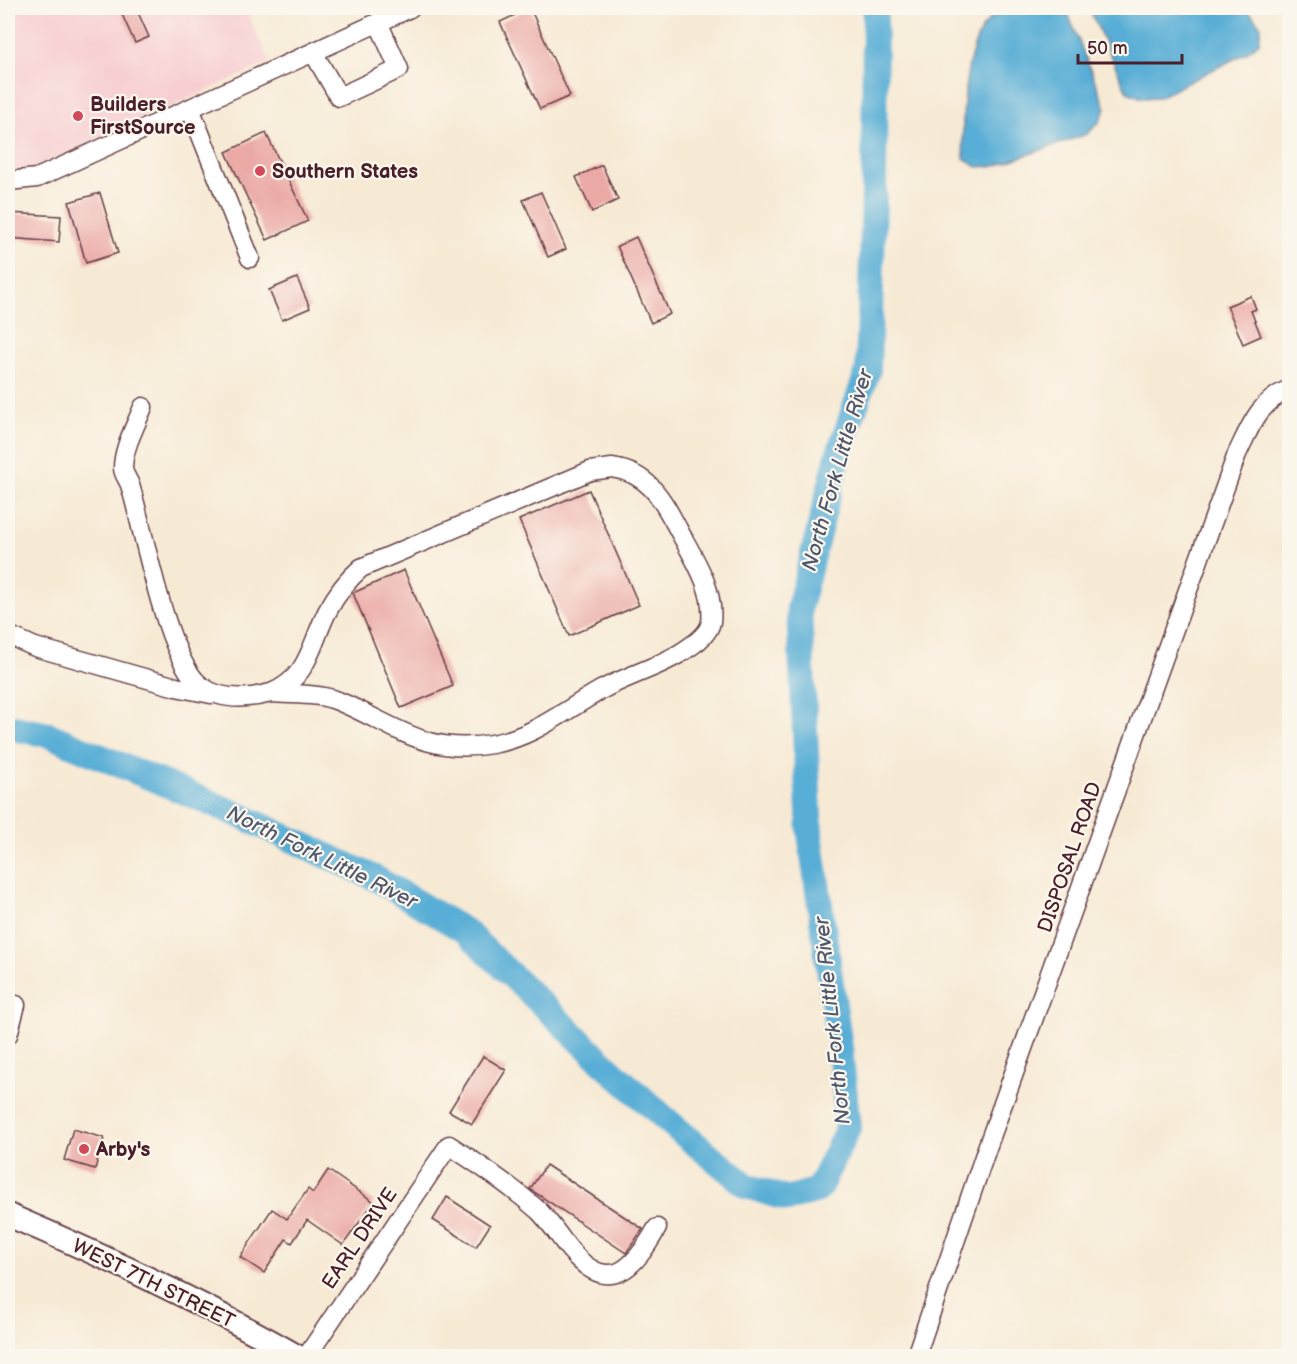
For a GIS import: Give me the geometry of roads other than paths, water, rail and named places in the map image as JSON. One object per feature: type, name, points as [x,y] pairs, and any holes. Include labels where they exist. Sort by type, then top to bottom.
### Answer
[{"type":"main road","name":"WEST 7TH STREET","points":[[8,1215],[135,1270],[219,1312],[297,1356]]},
{"type":"street","points":[[8,181],[37,178],[410,8]]},
{"type":"street","points":[[313,52],[339,96],[389,74],[399,69],[378,22]]},
{"type":"street","points":[[190,108],[250,258]]},
{"type":"street","name":"DISPOSAL ROAD","points":[[916,1356],[1233,464],[1259,410],[1273,398],[1290,389]]},
{"type":"street","points":[[143,407],[125,456],[123,470],[130,485],[163,610],[174,641],[185,664],[200,685],[218,696]]},
{"type":"street","points":[[8,635],[35,647],[176,687],[218,696],[241,697],[271,693],[331,698],[390,728],[438,744],[460,746],[494,744],[537,729],[601,690],[691,647],[706,633],[711,623],[710,601],[704,577],[668,510],[650,484],[633,472],[601,469],[468,521],[362,568],[345,583],[327,612],[303,670],[289,684],[271,693]]},
{"type":"street","points":[[8,1035],[12,1004]]},
{"type":"street","name":"EARL DRIVE","points":[[306,1356],[450,1145],[524,1198],[543,1215],[571,1252],[598,1271],[618,1273],[631,1268],[657,1228]]},
{"type":"water","points":[[1007,8],[1060,8],[1068,14],[1106,108],[1099,122],[1087,134],[995,166],[977,167],[964,158],[964,106],[969,67],[980,33],[988,21]]},
{"type":"water","points":[[1089,8],[1246,8],[1261,26],[1259,42],[1246,53],[1159,97],[1142,98],[1127,92]]},
{"type":"waterway","name":"North Fork Little River","points":[[8,727],[49,735],[239,815],[375,878],[465,931],[617,1076],[747,1186],[787,1199],[818,1190],[848,1128],[840,1047],[810,834],[799,608],[838,456],[868,370],[874,200],[875,8]]},
{"type":"place","name":"Builders FirstSource","points":[[78,116]]},
{"type":"place","name":"Southern States","points":[[260,171]]},
{"type":"place","name":"Arby's","points":[[84,1149]]}]
